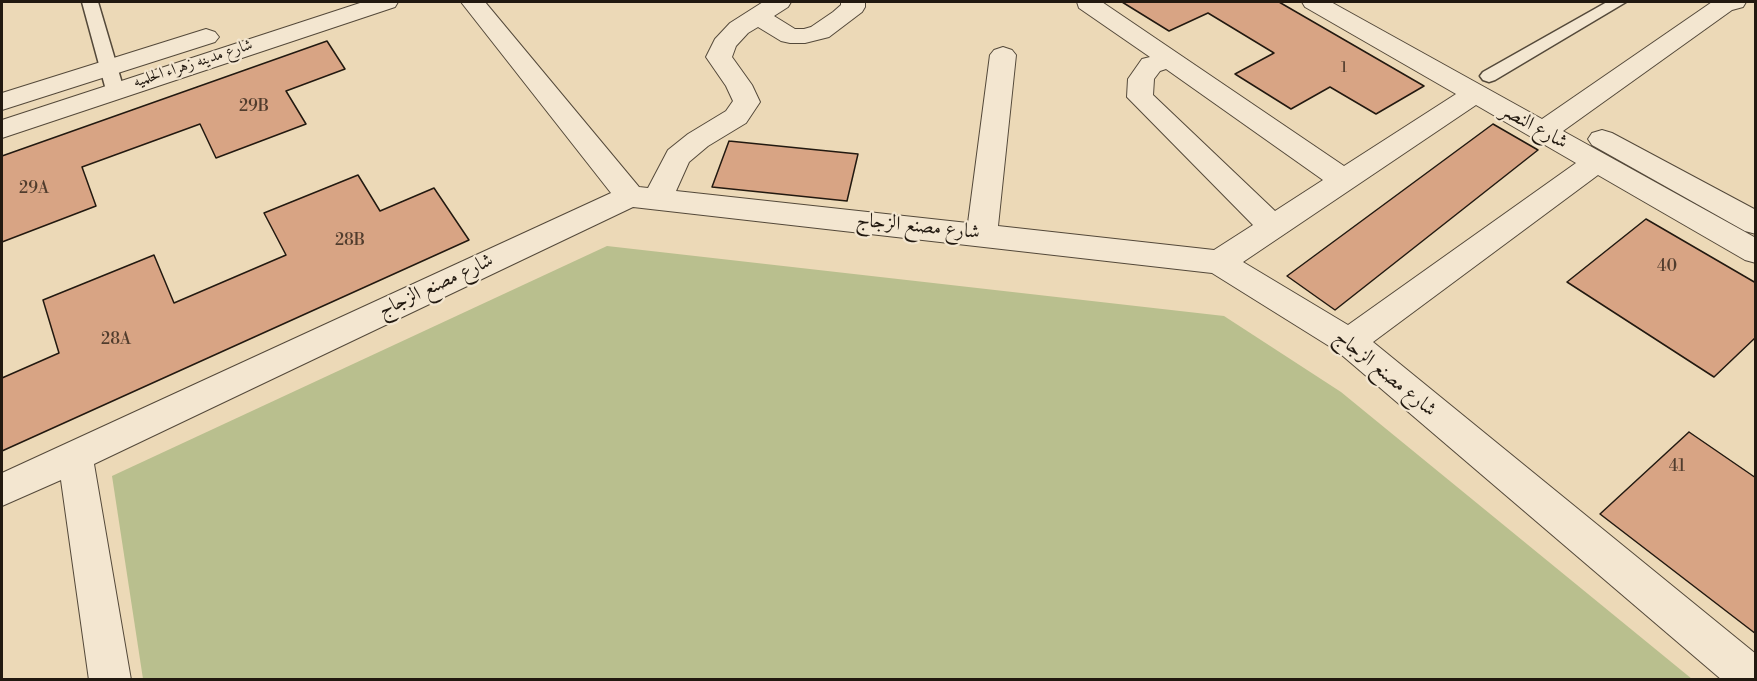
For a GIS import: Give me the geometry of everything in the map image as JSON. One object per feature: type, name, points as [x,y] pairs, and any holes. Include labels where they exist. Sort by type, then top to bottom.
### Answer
[{"type":"street","name":"شارع مدينه زهراء الحلميه","points":[[2,129],[112,78],[319,2]]},
{"type":"street","name":"شارع مدينه زهراء الحلميه","points":[[2,102],[112,78],[386,2]]},
{"type":"street","points":[[473,2],[644,197],[678,158],[698,140],[736,117],[747,102],[719,57],[724,44],[739,28],[779,2]]},
{"type":"street","points":[[757,16],[790,36],[805,36],[820,32],[842,17],[853,8],[853,2]]},
{"type":"street","name":"شارع النصر","points":[[1314,2],[1482,85],[1553,125],[1755,223]]},
{"type":"street","name":"شارع النصر","points":[[1354,2],[1482,85]]},
{"type":"street","points":[[1553,125],[1723,5],[1734,2]]},
{"type":"street","points":[[1088,3],[1344,180]]},
{"type":"street","points":[[981,234],[1003,55]]},
{"type":"street","points":[[1170,60],[1151,65],[1141,79],[1140,97],[1273,227]]},
{"type":"street","points":[[1219,262],[1482,85]]},
{"type":"street","name":"شارع النصر","points":[[1553,125],[1597,162],[1755,252]]},
{"type":"street","points":[[1349,342],[1597,162]]},
{"type":"street","name":"شارع مصنع الزجاج","points":[[2,490],[644,197],[1219,262],[1349,342],[1755,680]]},
{"type":"street","points":[[75,455],[110,680]]},
{"type":"lane","points":[[90,2],[112,78]]},
{"type":"lane","points":[[1482,85],[1618,2]]},
{"type":"green space","points":[[607,246],[1224,316],[1341,392],[1692,679],[143,679],[112,476]]},
{"type":"building","points":[[1122,2],[1279,2],[1424,86],[1376,114],[1330,87],[1291,109],[1235,74],[1274,53],[1208,13],[1169,31]]},
{"type":"building","points":[[327,41],[345,69],[286,91],[306,124],[216,158],[200,124],[82,167],[96,206],[2,242],[2,156]]},
{"type":"building","points":[[1493,124],[1538,150],[1335,310],[1287,276]]},
{"type":"building","points":[[729,141],[858,154],[847,201],[712,187]]},
{"type":"building","points":[[358,175],[380,211],[434,188],[469,240],[2,451],[2,378],[59,353],[43,300],[154,255],[174,303],[286,255],[264,213]]},
{"type":"building","points":[[1646,219],[1756,283],[1756,337],[1714,377],[1567,282]]},
{"type":"building","points":[[1689,432],[1756,478],[1756,634],[1600,514]]}]
